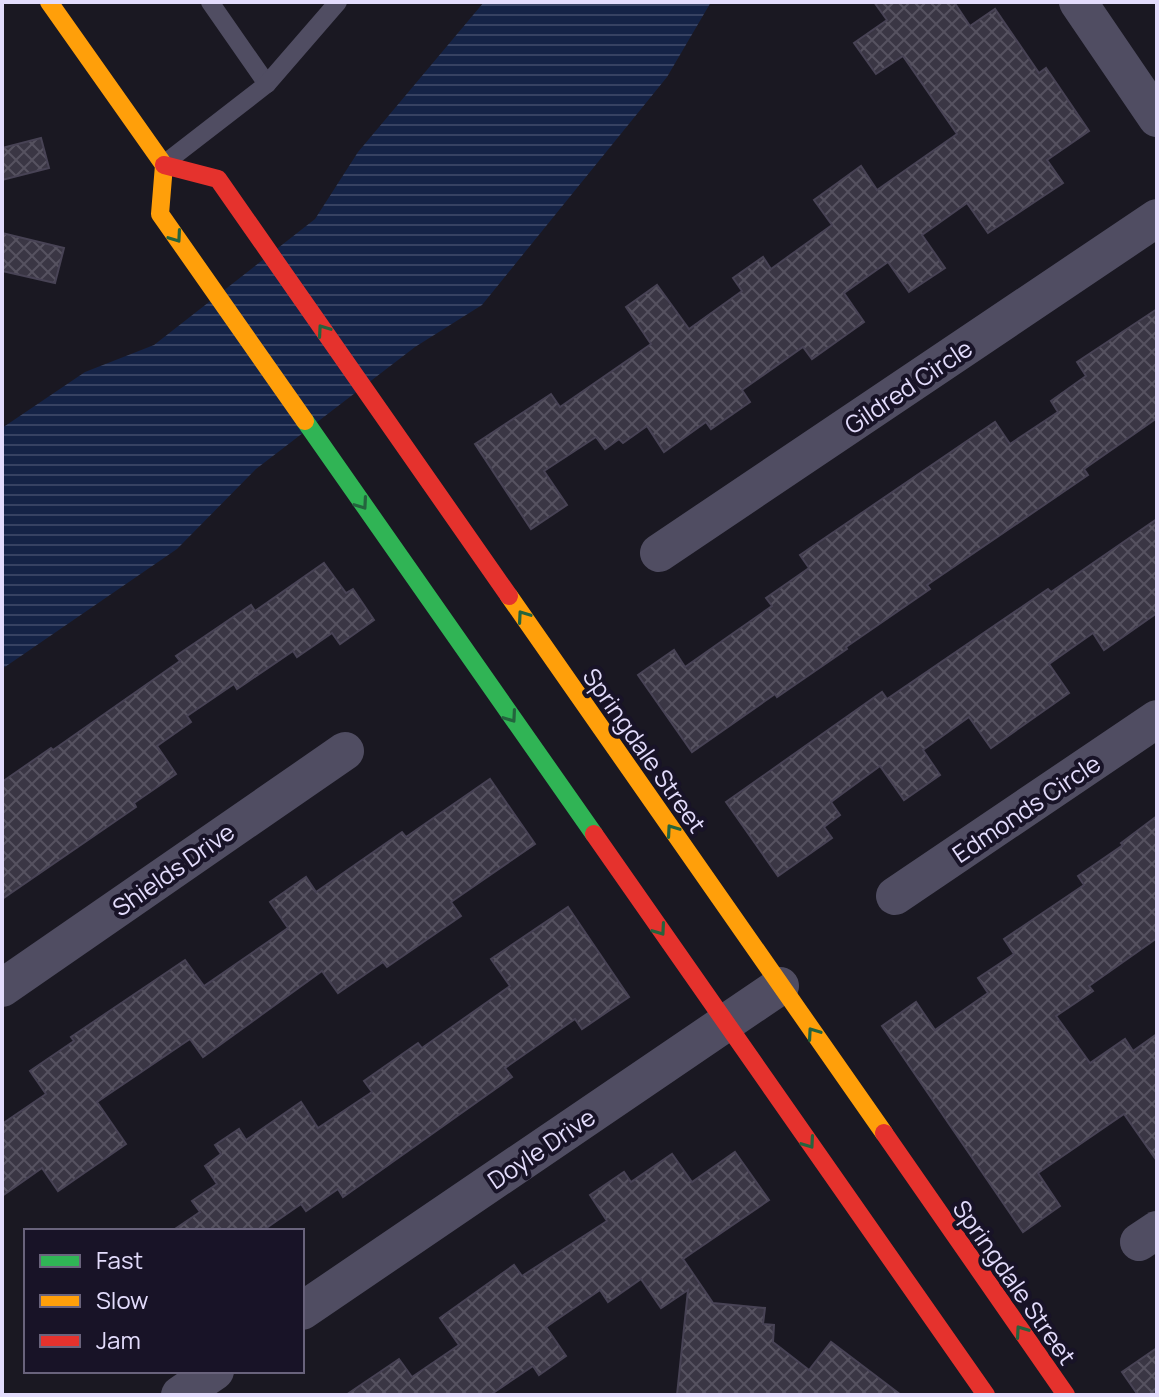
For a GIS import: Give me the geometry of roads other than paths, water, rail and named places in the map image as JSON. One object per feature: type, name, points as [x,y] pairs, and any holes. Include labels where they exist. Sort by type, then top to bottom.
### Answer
[{"type":"main road","points":[[49,2],[164,165],[160,214],[986,1395]]},
{"type":"main road","name":"Springdale Street","points":[[164,165],[218,179],[1066,1395]]},
{"type":"street","points":[[1078,2],[1157,118]]},
{"type":"street","name":"Gildred Circle","points":[[659,553],[1157,218]]},
{"type":"street","name":"Edmonds Circle","points":[[895,896],[1157,719]]},
{"type":"street","name":"Shields Drive","points":[[2,988],[345,751]]},
{"type":"street","name":"Doyle Drive","points":[[304,1310],[780,986]]},
{"type":"street","points":[[180,1395],[212,1373]]},
{"type":"lane","points":[[210,2],[267,84]]},
{"type":"lane","points":[[164,165],[267,84],[338,2]]},
{"type":"water","points":[[484,2],[711,2],[667,77],[482,305],[415,347],[256,469],[177,549],[2,669],[2,428],[85,372],[154,345],[315,219],[358,152]]}]
